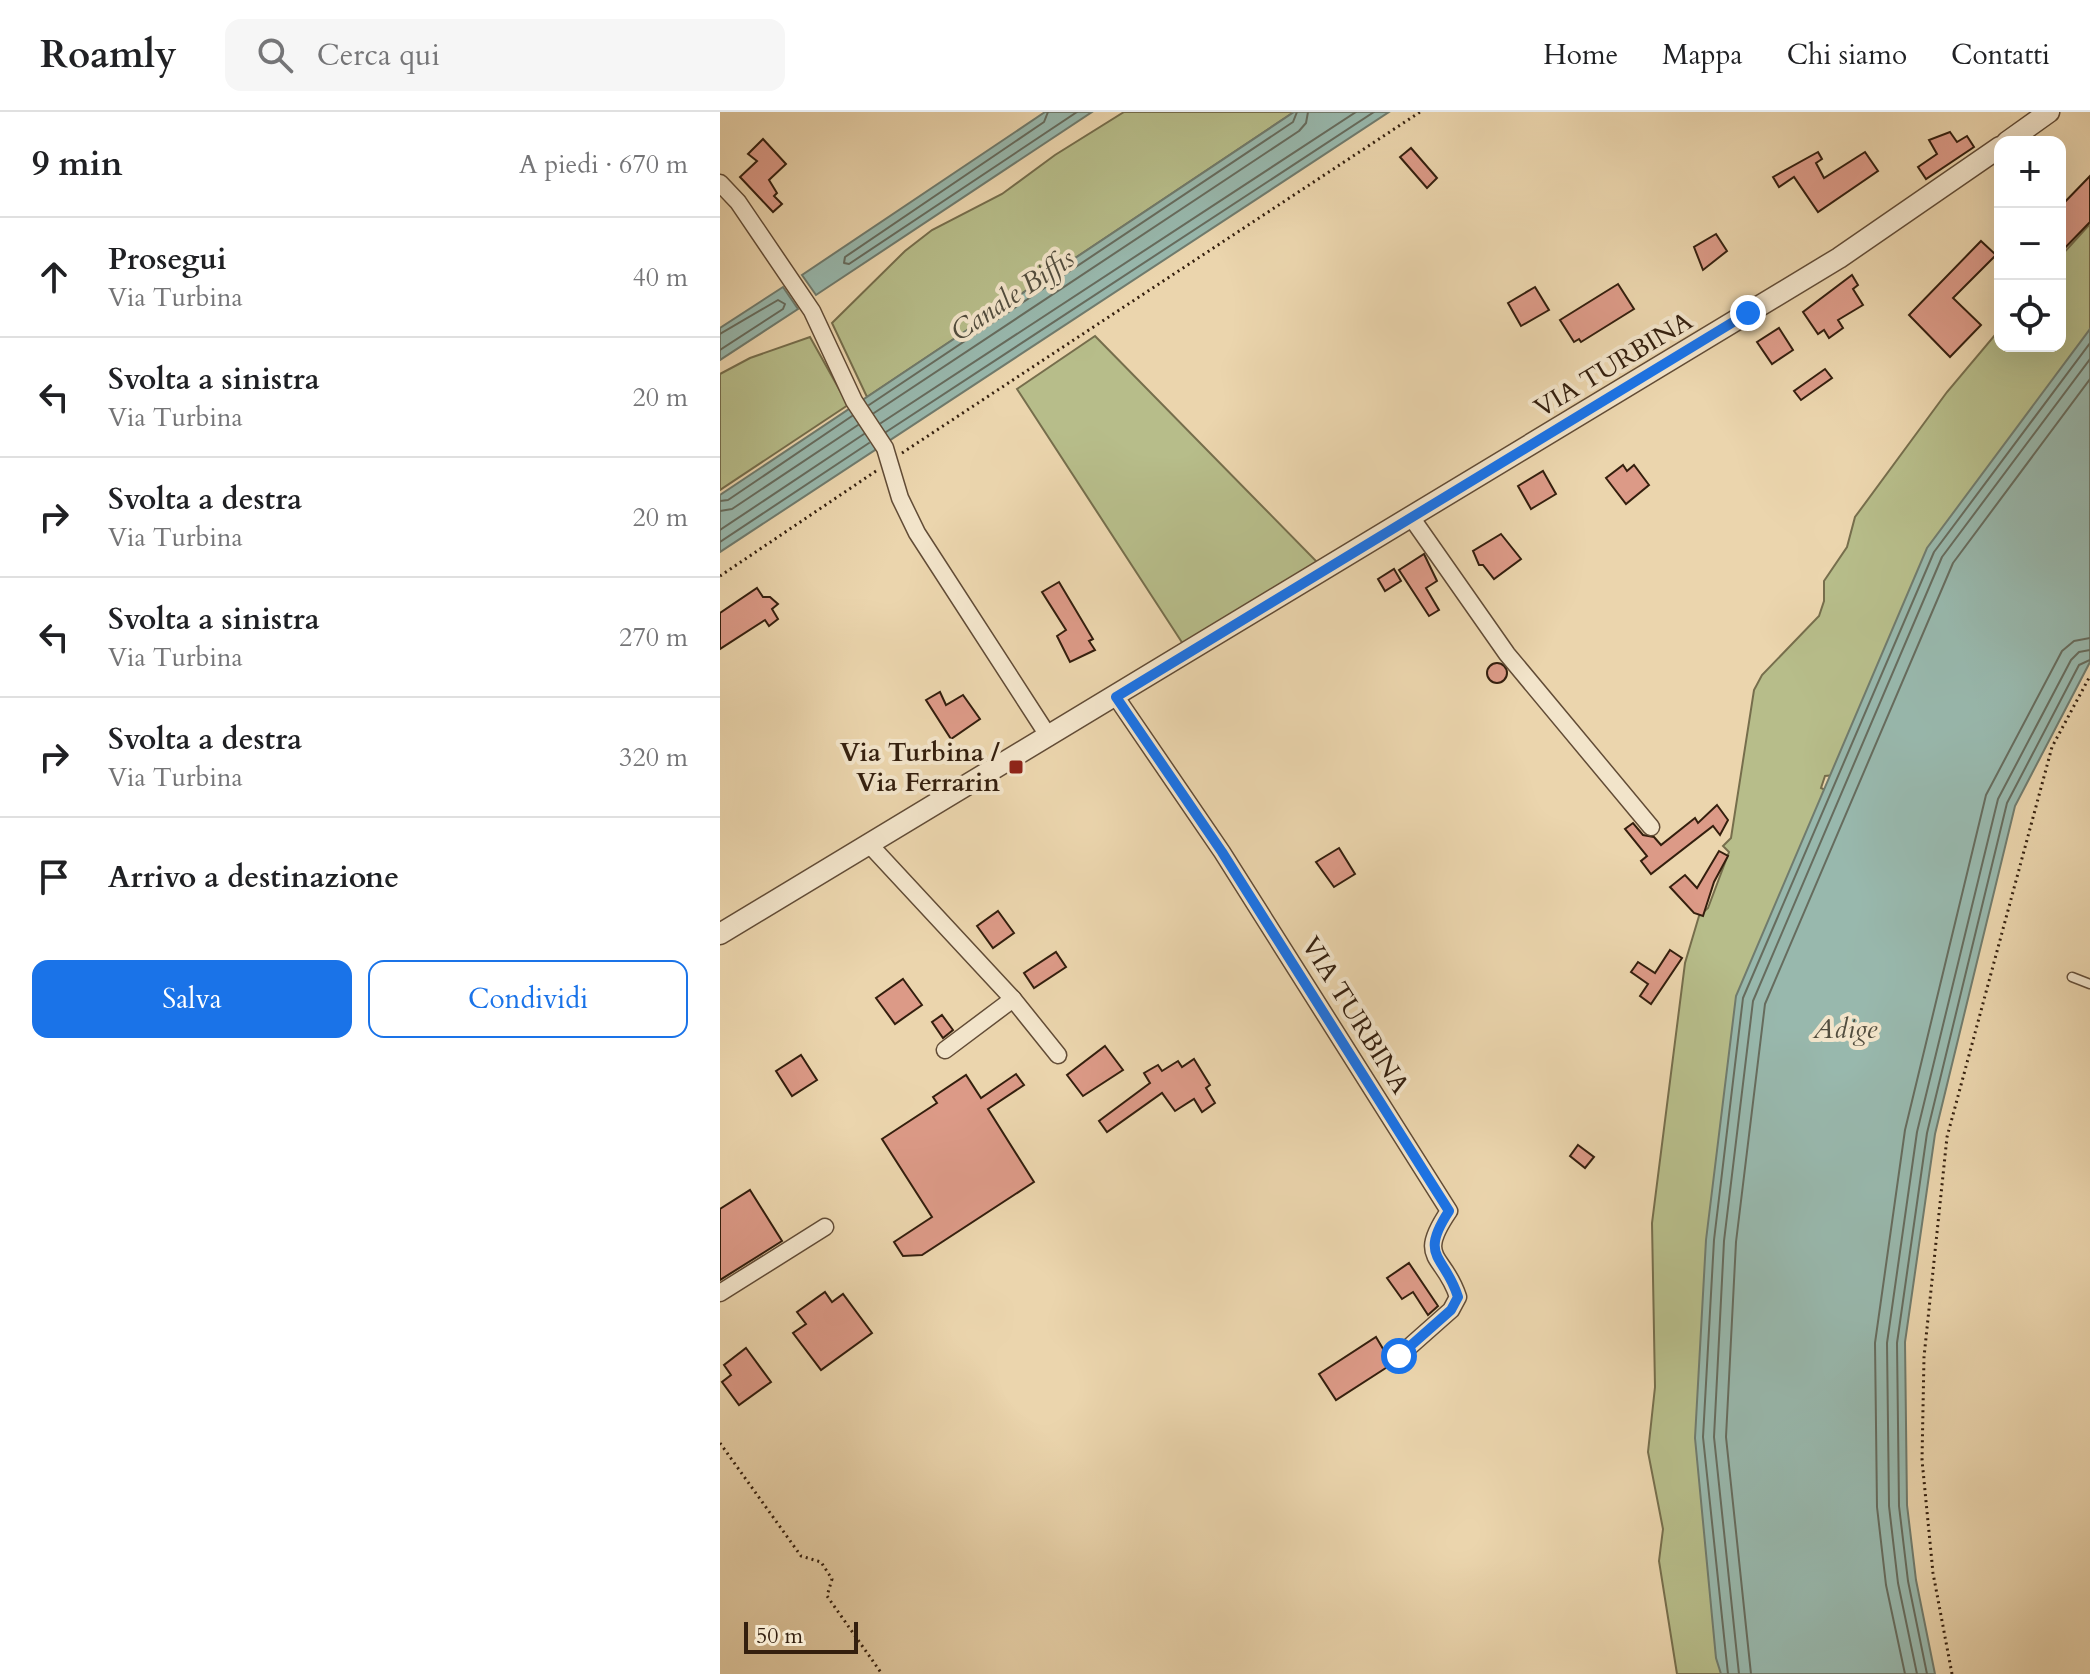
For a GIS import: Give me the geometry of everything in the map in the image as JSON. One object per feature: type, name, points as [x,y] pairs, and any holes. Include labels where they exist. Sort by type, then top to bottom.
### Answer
[{"type":"street","points":[[2015,136],[2049,112]]},
{"type":"street","name":"VIA TURBINA","points":[[720,934],[1839,258],[1994,151]]},
{"type":"street","points":[[720,183],[738,202],[812,311],[854,401],[888,453],[900,498],[917,533],[1049,737]]},
{"type":"street","points":[[1411,517],[1507,654],[1651,827]]},
{"type":"street","name":"VIA TURBINA","points":[[1116,697],[1222,852],[1449,1211],[1432,1241],[1433,1253],[1458,1297],[1451,1310],[1399,1356]]},
{"type":"street","points":[[869,844],[1013,999],[1058,1055]]},
{"type":"street","points":[[945,1050],[1013,999]]},
{"type":"street","points":[[720,1293],[825,1227]]},
{"type":"lane","points":[[2072,977],[2090,984]]},
{"type":"path","points":[[720,576],[869,478],[888,453],[916,447],[1420,112]]},
{"type":"path","points":[[1952,1674],[1933,1573],[1922,1460],[1924,1357],[1947,1137],[2052,747],[2090,676]]},
{"type":"path","points":[[720,1443],[801,1556],[821,1562],[832,1579],[827,1596],[882,1674]]},
{"type":"green space","points":[[1124,112],[1294,112],[867,397],[832,323],[905,251],[932,230],[1002,194],[1055,155]]},
{"type":"green space","points":[[2090,224],[2090,350],[1857,773],[1825,776],[1821,788],[1836,795],[1759,1674],[1677,1674],[1659,1561],[1663,1529],[1648,1452],[1655,1387],[1652,1223],[1685,963],[1699,916],[1708,908],[1729,852],[1723,846],[1731,838],[1754,690],[1762,675],[1819,616],[1824,601],[1824,581],[1847,547],[1855,517],[1947,392],[1994,336],[1994,352],[2066,352],[2066,250]]},
{"type":"green space","points":[[1095,336],[1318,563],[1183,644],[1017,389]]},
{"type":"green space","points":[[810,337],[848,405],[720,490],[720,374],[750,358]]},
{"type":"water","points":[[1045,112],[1092,112],[816,295],[802,275]]},
{"type":"water","points":[[1294,112],[1389,112],[720,552],[720,495]]},
{"type":"water","points":[[783,287],[798,309],[720,360],[720,328]]},
{"type":"water","name":"Adige","points":[[2090,329],[2090,662],[2015,806],[1935,1134],[1905,1342],[1907,1505],[1916,1580],[1935,1674],[1721,1674],[1716,1658],[1695,1438],[1706,1240],[1736,996],[1927,548]]},
{"type":"building","points":[[1950,132],[1957,142],[1967,136],[1974,147],[1926,179],[1918,167],[1937,154],[1929,140]]},
{"type":"building","points":[[763,139],[786,164],[769,180],[777,193],[774,196],[782,204],[773,212],[740,177],[757,161],[748,154]]},
{"type":"building","points":[[1411,148],[1437,178],[1427,188],[1400,157]]},
{"type":"building","points":[[1818,152],[1822,159],[1816,163],[1824,178],[1865,152],[1878,171],[1818,212],[1794,177],[1779,187],[1773,177]]},
{"type":"building","points":[[2090,176],[2090,222],[2066,247],[2066,208],[2066,201]]},
{"type":"building","points":[[1716,234],[1727,251],[1703,270],[1694,247]]},
{"type":"building","points":[[1981,241],[1994,253],[1994,257],[1953,298],[1981,325],[1950,357],[1909,315]]},
{"type":"building","points":[[1852,275],[1858,285],[1853,289],[1863,305],[1838,320],[1843,328],[1829,338],[1824,330],[1818,334],[1803,312]]},
{"type":"building","points":[[1618,284],[1634,309],[1581,342],[1579,339],[1574,342],[1560,320]]},
{"type":"building","points":[[1535,287],[1549,310],[1521,326],[1508,303]]},
{"type":"building","points":[[1779,328],[1793,350],[1772,364],[1757,342]]},
{"type":"building","points":[[1825,369],[1832,378],[1801,400],[1794,391]]},
{"type":"building","points":[[1623,465],[1627,471],[1634,465],[1649,485],[1626,504],[1606,478]]},
{"type":"building","points":[[1543,471],[1556,494],[1531,509],[1518,486]]},
{"type":"building","points":[[1501,534],[1521,559],[1494,579],[1483,565],[1479,565],[1473,551]]},
{"type":"building","points":[[1424,554],[1437,581],[1426,588],[1439,610],[1429,616],[1399,570]]},
{"type":"building","points":[[1394,569],[1401,581],[1385,591],[1378,579]]},
{"type":"building","points":[[1059,582],[1093,639],[1089,641],[1095,650],[1070,662],[1057,636],[1066,630],[1042,592]]},
{"type":"building","points":[[757,588],[763,597],[770,597],[778,604],[772,609],[778,619],[769,626],[765,620],[720,649],[720,613]]},
{"type":"building","points":[[1497,663],[1504,666],[1507,673],[1504,680],[1497,683],[1490,680],[1487,673],[1490,666]]},
{"type":"building","points":[[940,692],[946,705],[963,695],[980,719],[951,739],[926,700]]},
{"type":"building","points":[[1717,805],[1728,820],[1720,835],[1713,826],[1651,874],[1641,861],[1647,856],[1625,829],[1633,823],[1643,835],[1654,837],[1661,845],[1695,818],[1698,823]]},
{"type":"building","points":[[1339,848],[1355,874],[1334,887],[1316,862]]},
{"type":"building","points":[[1719,851],[1728,856],[1714,882],[1703,916],[1694,913],[1670,887],[1685,875],[1697,888]]},
{"type":"building","points":[[998,911],[1014,933],[993,948],[977,926]]},
{"type":"building","points":[[1670,950],[1682,958],[1651,1004],[1640,996],[1648,984],[1631,972],[1638,962],[1655,973]]},
{"type":"building","points":[[1056,952],[1066,967],[1034,988],[1024,973]]},
{"type":"building","points":[[903,979],[922,1005],[895,1024],[876,998]]},
{"type":"building","points":[[942,1015],[953,1030],[943,1038],[932,1022]]},
{"type":"building","points":[[1105,1046],[1123,1070],[1083,1096],[1067,1075]]},
{"type":"building","points":[[801,1055],[817,1080],[792,1096],[776,1071]]},
{"type":"building","points":[[1194,1059],[1210,1085],[1206,1088],[1215,1103],[1202,1112],[1194,1099],[1175,1111],[1162,1093],[1107,1132],[1099,1121],[1150,1083],[1144,1073],[1158,1065],[1162,1071],[1178,1061],[1182,1067]]},
{"type":"building","points":[[1016,1074],[1024,1085],[988,1109],[1034,1182],[922,1255],[903,1256],[894,1242],[932,1217],[882,1139],[937,1103],[933,1097],[966,1075],[981,1098]]},
{"type":"building","points":[[1578,1145],[1594,1157],[1585,1168],[1570,1156]]},
{"type":"building","points":[[750,1190],[782,1241],[720,1280],[720,1209]]},
{"type":"building","points":[[1409,1263],[1438,1306],[1428,1315],[1413,1292],[1402,1299],[1387,1278]]},
{"type":"building","points":[[825,1292],[832,1302],[843,1294],[872,1333],[821,1370],[793,1333],[806,1324],[797,1312]]},
{"type":"building","points":[[1376,1337],[1392,1364],[1336,1400],[1319,1374]]},
{"type":"building","points":[[746,1348],[771,1382],[739,1405],[722,1382],[731,1375],[724,1365]]},
{"type":"place","name":"Via Turbina / Via Ferrarin","points":[[1016,767]]},
{"type":"route","points":[[1399,1356],[1451,1310],[1458,1297],[1454,1285],[1433,1253],[1432,1241],[1449,1211],[1222,852],[1116,697],[1748,313]]},
{"type":"water label","name":"Canale Biffis","points":[[1012,294]]}]
